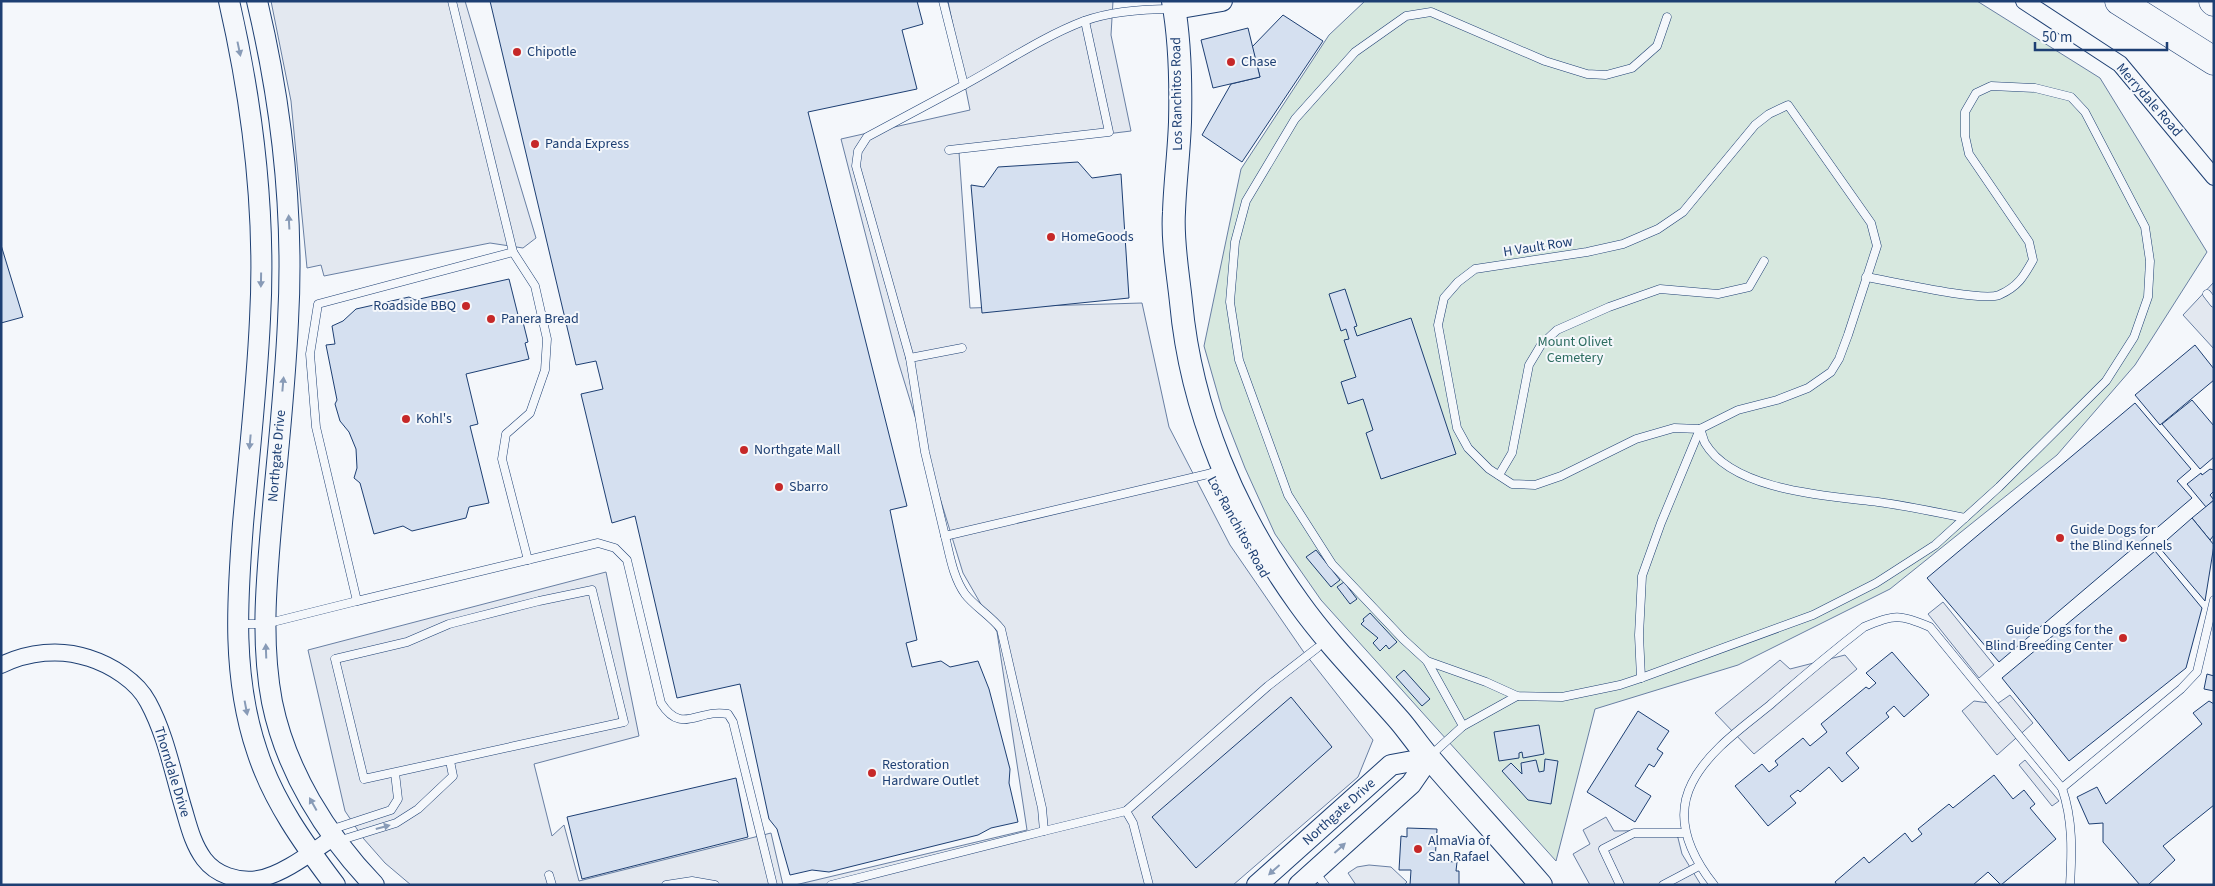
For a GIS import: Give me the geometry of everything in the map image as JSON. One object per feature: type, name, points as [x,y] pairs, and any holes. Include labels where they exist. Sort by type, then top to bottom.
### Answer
[{"type":"highway","points":[[2119,1],[2214,62]]},
{"type":"main road","name":"Los Ranchitos Road","points":[[1174,5],[1180,75],[1180,120],[1174,213],[1181,304],[1192,372],[1205,421],[1215,471],[1231,521],[1257,568],[1288,612],[1317,648],[1392,732],[1429,758]]},
{"type":"main road","name":"Los Ranchitos Road","points":[[1215,471],[1244,515],[1270,561],[1300,604],[1338,652],[1402,723],[1429,758],[1541,885]]},
{"type":"street","name":"Northgate Drive","points":[[228,1],[244,72],[251,116],[261,234],[260,320],[238,589],[239,665],[246,710],[257,752],[273,789],[291,823],[335,885]]},
{"type":"street","name":"Northgate Drive","points":[[257,1],[272,67],[279,112],[289,233],[288,321],[266,590],[265,624],[269,679],[283,743],[298,777],[333,836],[374,885]]},
{"type":"street","points":[[1174,5],[1222,1]]},
{"type":"street","name":"Merrydale Road","points":[[2024,1],[2120,64],[2214,177]]},
{"type":"street","name":"Thorndale Drive","points":[[1,665],[17,657],[45,652],[77,654],[102,662],[127,678],[148,700],[159,727],[192,839],[204,859],[218,872],[236,879],[258,879],[281,870],[311,853],[333,836]]},
{"type":"street","name":"Northgate Drive","points":[[1299,885],[1320,878],[1411,784],[1429,758]]},
{"type":"street","name":"Northgate Drive","points":[[1257,885],[1391,765],[1429,758]]},
{"type":"lane","points":[[452,1],[513,252],[535,286],[547,338],[545,370],[530,413],[506,434],[502,459],[528,560]]},
{"type":"lane","points":[[943,1],[964,84]]},
{"type":"lane","points":[[1044,831],[1042,808],[1001,629],[990,616],[966,595],[954,575],[925,452],[910,358],[856,166],[858,151],[867,137],[1039,43],[1085,21],[1143,9],[1174,5]]},
{"type":"lane","points":[[1463,726],[1427,661],[1403,639],[1332,564],[1288,495],[1239,360],[1230,302],[1235,242],[1246,201],[1295,118],[1355,52],[1406,16],[1431,12],[1545,61],[1587,74],[1606,75],[1632,68],[1657,46],[1667,17]]},
{"type":"lane","points":[[949,150],[1109,132],[1085,21]]},
{"type":"lane","points":[[1427,661],[1486,682],[1517,696],[1562,697],[1620,685],[1641,678],[1813,615],[1876,583],[1935,545],[1999,487],[2106,381],[2134,337],[2148,297],[2150,261],[2145,227],[2085,112],[2071,97],[2035,88],[1990,86],[1976,93],[1965,112],[1965,136],[1969,154],[2008,209],[2028,242],[2033,260],[2021,281],[1998,296],[1973,296],[1866,277],[1848,335],[1831,372],[1808,388],[1777,400],[1738,410],[1700,429],[1661,523],[1642,576],[1639,635],[1641,678]]},
{"type":"lane","name":"H Vault Row","points":[[1700,429],[1674,428],[1636,439],[1561,476],[1535,485],[1512,484],[1489,469],[1468,448],[1457,428],[1438,325],[1444,298],[1458,282],[1475,269],[1588,252],[1623,244],[1658,229],[1683,212],[1755,124],[1768,114],[1788,106],[1871,223],[1876,246],[1866,277]]},
{"type":"lane","points":[[357,601],[316,427],[310,354],[318,304],[513,252]]},
{"type":"lane","points":[[1499,475],[1512,453],[1529,364],[1541,345],[1557,330],[1609,307],[1660,289],[1718,294],[1749,287],[1764,261]]},
{"type":"lane","points":[[2207,294],[2214,302]]},
{"type":"lane","points":[[910,358],[962,348]]},
{"type":"lane","points":[[1700,429],[1705,444],[1721,461],[1743,475],[1766,484],[1820,496],[1880,502],[1965,518]]},
{"type":"lane","points":[[945,536],[1215,471]]},
{"type":"lane","points":[[237,624],[265,624],[598,543],[615,548],[627,560],[661,703],[669,715],[682,720],[718,712],[728,714],[733,722],[774,885]]},
{"type":"lane","points":[[592,590],[624,722],[395,773],[364,779],[335,659],[407,642],[449,624],[592,590]]},
{"type":"lane","points":[[2062,788],[2181,690],[2197,672],[2214,600]]},
{"type":"lane","points":[[1714,885],[1700,866],[1685,833],[1684,815],[1687,796],[1691,783],[1705,763],[1749,722],[1864,627],[1886,618],[1908,617],[1930,627],[2062,788],[2068,807],[2070,828],[2070,885]]},
{"type":"lane","points":[[832,885],[1126,810],[1261,692],[1317,648]]},
{"type":"lane","name":"Northgate Drive","points":[[1429,758],[1463,726],[1517,696]]},
{"type":"lane","points":[[333,836],[396,823],[418,809],[454,776],[450,761]]},
{"type":"lane","points":[[333,836],[390,810],[398,799],[395,773]]},
{"type":"lane","points":[[1126,810],[1133,823],[1149,885]]},
{"type":"lane","points":[[1620,885],[1603,849],[1634,833],[1685,833]]},
{"type":"lane","points":[[1663,885],[1700,866]]},
{"type":"lane","points":[[549,875],[552,885]]},
{"type":"lane","points":[[666,885],[692,880],[715,885]]},
{"type":"green space","name":"Mount Olivet Cemetery","points":[[1365,1],[1977,1],[2100,78],[2207,252],[2135,365],[2057,455],[1890,589],[1738,665],[1595,709],[1556,861],[1321,600],[1275,534],[1245,468],[1222,409],[1204,346],[1241,169],[1329,35]]},
{"type":"shaded area","points":[[271,1],[465,1],[536,238],[523,248],[490,243],[324,276],[321,265],[307,268],[291,101]]},
{"type":"shaded area","points":[[948,1],[1113,1],[1111,35],[1131,131],[959,152],[970,308],[1142,303],[1169,427],[1230,545],[1303,651],[1373,740],[1358,777],[1233,885],[795,885],[1027,830],[997,632],[963,573],[898,361],[841,139],[970,110]]},
{"type":"shaded area","points":[[2214,282],[2214,349],[2183,315]]},
{"type":"shaded area","points":[[606,572],[639,736],[534,764],[552,836],[564,825],[579,881],[771,833],[783,885],[411,885],[385,863],[363,838],[345,811],[308,650]]},
{"type":"shaded area","points":[[1943,602],[1994,665],[1979,678],[1928,614]]},
{"type":"shaded area","points":[[1845,655],[1857,669],[1754,754],[1715,713],[1780,660],[1790,669]]},
{"type":"shaded area","points":[[2010,695],[2033,723],[1997,755],[1962,711],[1974,701],[1997,704]]},
{"type":"shaded area","points":[[2025,760],[2059,801],[2052,806],[2019,765]]},
{"type":"shaded area","points":[[1606,817],[1614,831],[1676,830],[1682,854],[1701,885],[1590,885],[1573,854],[1590,844],[1583,830]]},
{"type":"shaded area","points":[[1369,865],[1391,867],[1407,882],[1404,885],[1356,885],[1348,873],[1357,867]]},
{"type":"building","name":"Northgate Mall","points":[[490,1],[917,1],[923,24],[902,30],[917,89],[808,112],[907,506],[890,510],[917,640],[906,643],[912,667],[941,661],[950,667],[978,661],[989,689],[1010,769],[1009,783],[1018,822],[991,828],[978,835],[829,872],[812,870],[790,875],[777,829],[769,819],[740,684],[677,698],[635,516],[612,523],[581,394],[603,389],[596,361],[576,365]]},
{"type":"building","points":[[1283,15],[1323,41],[1242,162],[1202,135],[1231,84],[1260,77],[1252,47]]},
{"type":"building","name":"Chase","points":[[1248,28],[1260,77],[1213,88],[1201,40]]},
{"type":"building","points":[[1078,162],[1092,178],[1121,174],[1129,298],[982,313],[971,185],[984,187],[998,167]]},
{"type":"building","points":[[1,245],[23,317],[1,323]]},
{"type":"building","points":[[509,279],[520,323],[523,322],[528,342],[525,343],[529,359],[466,374],[478,424],[470,426],[489,503],[469,507],[466,518],[412,531],[403,526],[374,534],[360,483],[354,478],[357,468],[356,449],[349,432],[340,421],[335,404],[337,400],[326,345],[335,344],[332,326],[343,321],[356,309],[409,297],[415,300]]},
{"type":"building","points":[[1345,289],[1357,326],[1354,327],[1357,336],[1411,318],[1456,454],[1381,479],[1366,433],[1373,430],[1363,399],[1348,404],[1341,382],[1356,377],[1344,340],[1349,339],[1346,329],[1341,331],[1329,294]]},
{"type":"building","points":[[2195,345],[2214,369],[2214,380],[2160,425],[2135,395]]},
{"type":"building","points":[[2192,400],[2214,426],[2214,457],[2200,469],[2162,424]]},
{"type":"building","name":"Guide Dogs for the Blind Kennels","points":[[2135,403],[2191,469],[2177,481],[2192,498],[1999,662],[1927,578]]},
{"type":"building","points":[[2210,469],[2214,470],[2214,491],[2210,495],[2214,500],[2206,507],[2187,484],[2201,473],[2202,475]]},
{"type":"building","points":[[2214,500],[2214,535],[2210,540],[2192,518]]},
{"type":"building","points":[[2192,518],[2214,545],[2205,601],[2159,547]]},
{"type":"building","points":[[1316,550],[1340,580],[1331,587],[1306,557]]},
{"type":"building","name":"Guide Dogs for the Blind Breeding Center","points":[[2155,551],[2202,608],[2186,668],[2069,761],[2002,678]]},
{"type":"building","points":[[1344,582],[1357,599],[1350,604],[1337,587]]},
{"type":"building","points":[[1370,613],[1397,642],[1389,649],[1386,645],[1380,651],[1373,643],[1378,638],[1361,624],[1364,621],[1363,619]]},
{"type":"building","points":[[1892,652],[1929,695],[1904,717],[1894,706],[1886,713],[1889,717],[1846,753],[1859,768],[1842,782],[1829,767],[1800,792],[1798,790],[1790,796],[1796,803],[1768,826],[1735,786],[1762,764],[1769,772],[1778,765],[1775,761],[1803,738],[1810,746],[1827,732],[1821,724],[1866,687],[1869,689],[1876,683],[1866,673]]},
{"type":"building","points":[[1404,670],[1430,699],[1422,706],[1396,677]]},
{"type":"building","points":[[2207,674],[2214,676],[2214,691],[2204,689]]},
{"type":"building","points":[[1291,697],[1332,747],[1196,868],[1152,817]]},
{"type":"building","points":[[2209,701],[2214,704],[2214,805],[2163,846],[2175,860],[2148,885],[2140,885],[2103,842],[2103,823],[2089,824],[2077,797],[2097,787],[2106,804],[2202,724],[2193,713]]},
{"type":"building","points":[[1638,711],[1669,731],[1657,749],[1663,753],[1654,767],[1649,764],[1635,786],[1651,796],[1635,822],[1587,792]]},
{"type":"building","points":[[1539,725],[1544,754],[1523,758],[1522,752],[1519,753],[1519,758],[1499,761],[1494,732]]},
{"type":"building","points":[[1545,759],[1558,761],[1551,804],[1528,800],[1502,771],[1511,763],[1522,774],[1521,763],[1536,760],[1539,772],[1544,771]]},
{"type":"building","points":[[1994,775],[2013,799],[2024,790],[2035,804],[2030,808],[2056,839],[2001,885],[1988,872],[1973,885],[1837,885],[1835,882],[1864,857],[1869,863],[1905,833],[1912,842],[1922,834],[1918,829],[1949,804],[1953,808]]},
{"type":"building","points":[[736,778],[748,837],[582,879],[567,817]]},
{"type":"building","name":"AlmaVia of San Rafael","points":[[1407,828],[1437,829],[1435,861],[1457,862],[1456,871],[1459,871],[1459,885],[1410,885],[1411,870],[1399,870],[1401,836],[1407,837]]},
{"type":"place","name":"Chipotle","points":[[517,52]]},
{"type":"place","name":"Chase","points":[[1231,62]]},
{"type":"place","name":"Panda Express","points":[[535,144]]},
{"type":"place","name":"HomeGoods","points":[[1051,237]]},
{"type":"place","name":"Roadside BBQ","points":[[466,306]]},
{"type":"place","name":"Panera Bread","points":[[491,319]]},
{"type":"place","name":"Kohl's","points":[[406,419]]},
{"type":"place","name":"Northgate Mall","points":[[744,450]]},
{"type":"place","name":"Sbarro","points":[[779,487]]},
{"type":"place","name":"Guide Dogs for the Blind Kennels","points":[[2060,538]]},
{"type":"place","name":"Guide Dogs for the Blind Breeding Center","points":[[2123,638]]},
{"type":"place","name":"Restoration Hardware Outlet","points":[[872,773]]},
{"type":"place","name":"AlmaVia of San Rafael","points":[[1418,849]]}]
